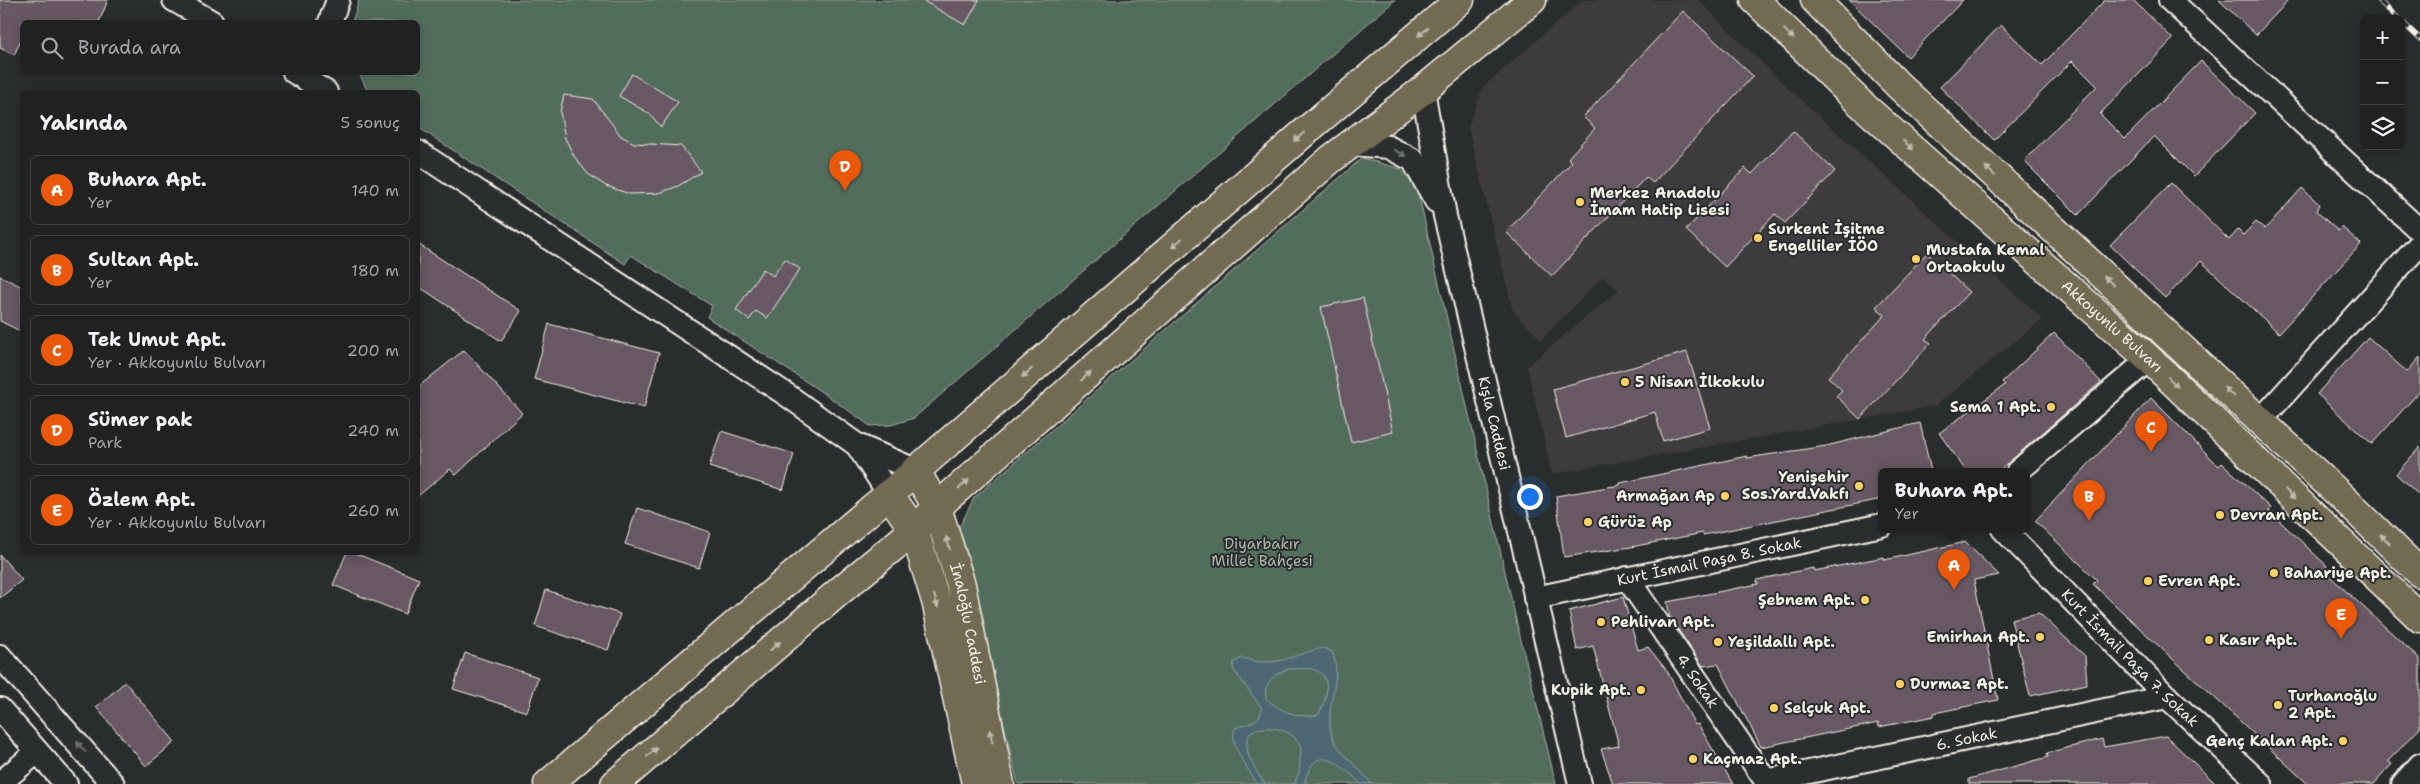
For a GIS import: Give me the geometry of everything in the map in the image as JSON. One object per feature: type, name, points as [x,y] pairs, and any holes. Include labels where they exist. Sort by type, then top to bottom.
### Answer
[{"type":"main road","points":[[548,784],[889,494],[1298,137],[1460,0]]},
{"type":"main road","points":[[614,784],[914,530],[937,507],[1324,166],[1423,90],[1532,0]]},
{"type":"main road","name":"Akkoyunlu Bulvarı","points":[[1754,0],[1860,103],[2150,359],[2420,618]]},
{"type":"main road","name":"Akkoyunlu Bulvarı","points":[[1824,3],[1898,85],[2260,421],[2420,573]]},
{"type":"main road","name":"İnaloğlu Caddesi","points":[[915,470],[937,507],[961,586],[1000,784]]},
{"type":"main road","name":"İnaloğlu Caddesi","points":[[889,494],[914,530],[936,601],[976,784]]},
{"type":"street","points":[[174,0],[209,20]]},
{"type":"street","points":[[331,20],[338,0]]},
{"type":"street","points":[[2170,0],[2420,231]]},
{"type":"street","points":[[300,75],[320,84]]},
{"type":"street","name":"Kışla Caddesi","points":[[1423,90],[1445,216],[1580,784]]},
{"type":"street","points":[[1352,144],[1388,147],[1413,160],[1445,216]]},
{"type":"street","points":[[420,153],[778,390],[857,445],[915,470]]},
{"type":"street","points":[[2260,421],[2420,244]]},
{"type":"street","points":[[2022,468],[2150,359]]},
{"type":"street","points":[[857,445],[889,494]]},
{"type":"street","name":"Kurt İsmail Paşa 8. Sokak","points":[[1536,598],[1878,526]]},
{"type":"street","name":"Kurt İsmail Paşa 7. Sokak","points":[[2007,533],[2167,697],[2261,784]]},
{"type":"street","name":"4. Sokak","points":[[1627,578],[1767,782]]},
{"type":"street","points":[[0,656],[113,784]]},
{"type":"street","name":"6. Sokak","points":[[1767,782],[2167,697]]},
{"type":"street","points":[[0,709],[66,784]]},
{"type":"street","points":[[0,783],[36,752]]},
{"type":"street","points":[[2403,784],[2420,765]]},
{"type":"shaded area","points":[[1583,0],[1698,0],[1786,86],[2043,319],[1935,406],[1552,474],[1527,366],[1619,290],[1602,277],[1541,340],[1513,311],[1468,127],[1483,87]]},
{"type":"green space","points":[[359,0],[1395,0],[914,418],[891,425],[870,426],[707,317],[712,306],[631,255],[625,264],[420,128],[420,90],[367,90],[360,75],[420,75],[420,20],[353,20]]},
{"type":"green space","name":"Diyarbakır Millet Bahçesi","points":[[1362,158],[1401,169],[1418,192],[1517,624],[1556,784],[1018,784],[958,530],[974,498]]},
{"type":"water","points":[[1324,648],[1332,652],[1336,671],[1330,712],[1331,732],[1343,753],[1371,784],[1360,784],[1339,765],[1326,759],[1320,759],[1312,765],[1304,784],[1294,784],[1299,773],[1301,749],[1294,737],[1279,729],[1265,728],[1253,731],[1247,741],[1250,758],[1265,784],[1257,784],[1237,749],[1234,742],[1235,728],[1249,724],[1257,719],[1261,712],[1261,707],[1233,669],[1234,662],[1242,658],[1266,662],[1276,661]],"holes":[[[1288,669],[1312,669],[1323,676],[1327,689],[1324,703],[1318,715],[1304,716],[1290,713],[1277,707],[1266,698],[1266,687],[1271,679]]]},
{"type":"building","points":[[0,0],[108,0],[100,20],[20,20],[20,42],[14,55],[0,48]]},
{"type":"building","points":[[922,0],[979,0],[965,25]]},
{"type":"building","points":[[1849,0],[1963,0],[1908,57]]},
{"type":"building","points":[[2105,0],[2133,0],[2173,39],[2100,114],[2125,139],[2201,61],[2255,113],[2194,176],[2154,136],[2078,215],[2024,161],[2097,86],[2072,61],[1994,140],[1940,87],[2001,25],[2042,65]]},
{"type":"building","points":[[2219,0],[2289,0],[2256,35]]},
{"type":"building","points":[[1683,11],[1753,76],[1653,183],[1646,177],[1552,276],[1506,232],[1572,162],[1568,158],[1595,128],[1583,117]]},
{"type":"building","points":[[632,74],[678,102],[661,127],[650,114],[619,96]]},
{"type":"building","points":[[564,95],[593,99],[621,136],[634,143],[681,146],[701,172],[678,186],[659,193],[630,194],[606,186],[588,174],[574,156],[565,138],[560,112]]},
{"type":"building","points":[[1793,131],[1835,171],[1785,223],[1775,214],[1725,267],[1686,230],[1745,168],[1752,174]]},
{"type":"building","points":[[2171,183],[2229,240],[2238,230],[2243,235],[2256,222],[2265,229],[2302,188],[2319,204],[2316,211],[2338,231],[2342,227],[2361,244],[2279,333],[2201,261],[2165,298],[2110,245]]},
{"type":"building","points":[[420,245],[521,311],[501,341],[420,287]]},
{"type":"building","points":[[1927,253],[1969,292],[1925,339],[1931,343],[1860,419],[1836,396],[1842,390],[1828,377],[1885,315],[1876,307]]},
{"type":"building","points":[[785,259],[800,269],[767,318],[756,311],[749,320],[736,310],[763,269],[773,276]]},
{"type":"building","points":[[0,276],[20,286],[20,331],[0,321]]},
{"type":"building","points":[[1363,298],[1393,432],[1351,442],[1321,307]]},
{"type":"building","points":[[549,324],[659,353],[644,408],[534,379]]},
{"type":"building","points":[[2054,333],[2101,382],[2002,468],[1964,468],[1939,433],[2005,385],[2002,382]]},
{"type":"building","points":[[2368,337],[2407,372],[2420,357],[2420,391],[2372,444],[2317,394]]},
{"type":"building","points":[[464,350],[522,413],[456,475],[450,469],[420,494],[420,385]]},
{"type":"building","points":[[1687,352],[1710,428],[1663,441],[1655,412],[1566,438],[1553,389]]},
{"type":"building","points":[[2151,398],[2219,466],[2222,463],[2271,508],[2269,511],[2327,566],[2323,570],[2420,659],[2420,728],[2388,761],[2392,764],[2374,784],[2308,784],[2093,584],[2097,580],[2035,521]]},
{"type":"building","points":[[1920,423],[1930,468],[1878,468],[1878,500],[1703,535],[1703,533],[1631,547],[1564,557],[1556,496],[1620,485],[1620,483],[1747,456],[1747,458],[1826,446]]},
{"type":"building","points":[[721,431],[794,454],[783,490],[709,467]]},
{"type":"building","points":[[2420,447],[2420,496],[2396,474]]},
{"type":"building","points":[[637,508],[710,532],[699,568],[625,544]]},
{"type":"building","points":[[1965,542],[1999,575],[1974,580],[1998,700],[1879,727],[1878,723],[1761,747],[1718,664],[1703,666],[1670,618],[1667,602],[1758,584],[1757,580],[1813,568],[1814,571],[1884,557],[1885,560]]},
{"type":"building","points":[[0,555],[22,580],[0,598]]},
{"type":"building","points":[[346,555],[359,555],[419,579],[405,614],[333,585]]},
{"type":"building","points":[[546,590],[620,614],[608,650],[535,626]]},
{"type":"building","points":[[1623,597],[1638,650],[1648,647],[1667,671],[1695,725],[1698,724],[1733,784],[1613,784],[1601,749],[1619,746],[1593,646],[1577,650],[1569,611]]},
{"type":"building","name":"Emirhan Apt.","points":[[2039,613],[2085,656],[2087,684],[2030,696],[2011,619]]},
{"type":"building","points":[[465,653],[538,677],[527,712],[453,689]]},
{"type":"building","points":[[125,682],[175,742],[146,766],[96,707]]},
{"type":"building","points":[[2166,736],[2216,784],[1969,784],[1969,779],[2048,757],[2047,753],[2102,739],[2104,747]]},
{"type":"railway","points":[[2378,0],[2395,15]]},
{"type":"railway","points":[[2405,25],[2420,39]]},
{"type":"place","name":"Sümer pak","points":[[845,191]]},
{"type":"place","name":"Merkez Anadolu İmam Hatip Lisesi","points":[[1580,202]]},
{"type":"place","name":"Surkent İşitme Engelliler İÖO","points":[[1758,238]]},
{"type":"place","name":"Mustafa Kemal Ortaokulu","points":[[1916,259]]},
{"type":"place","name":"5 Nisan İlkokulu","points":[[1625,382]]},
{"type":"place","name":"Sema 1 Apt.","points":[[2051,407]]},
{"type":"place","name":"Tek Umut Apt.","points":[[2151,452]]},
{"type":"place","name":"Yenişehir Sos.Yard.Vakfı","points":[[1859,486]]},
{"type":"place","name":"Armağan Ap","points":[[1725,496]]},
{"type":"place","name":"Devran Apt.","points":[[2220,515]]},
{"type":"place","name":"Sultan Apt.","points":[[2089,521]]},
{"type":"place","name":"Gürüz Ap","points":[[1588,522]]},
{"type":"place","name":"Bahariye Apt.","points":[[2274,573]]},
{"type":"place","name":"Evren Apt.","points":[[2148,581]]},
{"type":"place","name":"Buhara Apt.","points":[[1954,590]]},
{"type":"place","name":"Şebnem Apt.","points":[[1865,600]]},
{"type":"place","name":"Pehlivan Apt.","points":[[1601,622]]},
{"type":"place","name":"Emirhan Apt.","points":[[2040,637]]},
{"type":"place","name":"Özlem Apt.","points":[[2341,639]]},
{"type":"place","name":"Kasır Apt.","points":[[2209,640]]},
{"type":"place","name":"Yeşildallı Apt.","points":[[1718,642]]},
{"type":"place","name":"Durmaz Apt.","points":[[1900,684]]},
{"type":"place","name":"Kupik Apt.","points":[[1641,690]]},
{"type":"place","name":"Turhanoğlu 2 Apt.","points":[[2278,705]]},
{"type":"place","name":"Selçuk Apt.","points":[[1774,708]]},
{"type":"place","name":"Genç Kalan Apt.","points":[[2343,741]]},
{"type":"place","name":"Kaçmaz Apt.","points":[[1693,759]]}]
